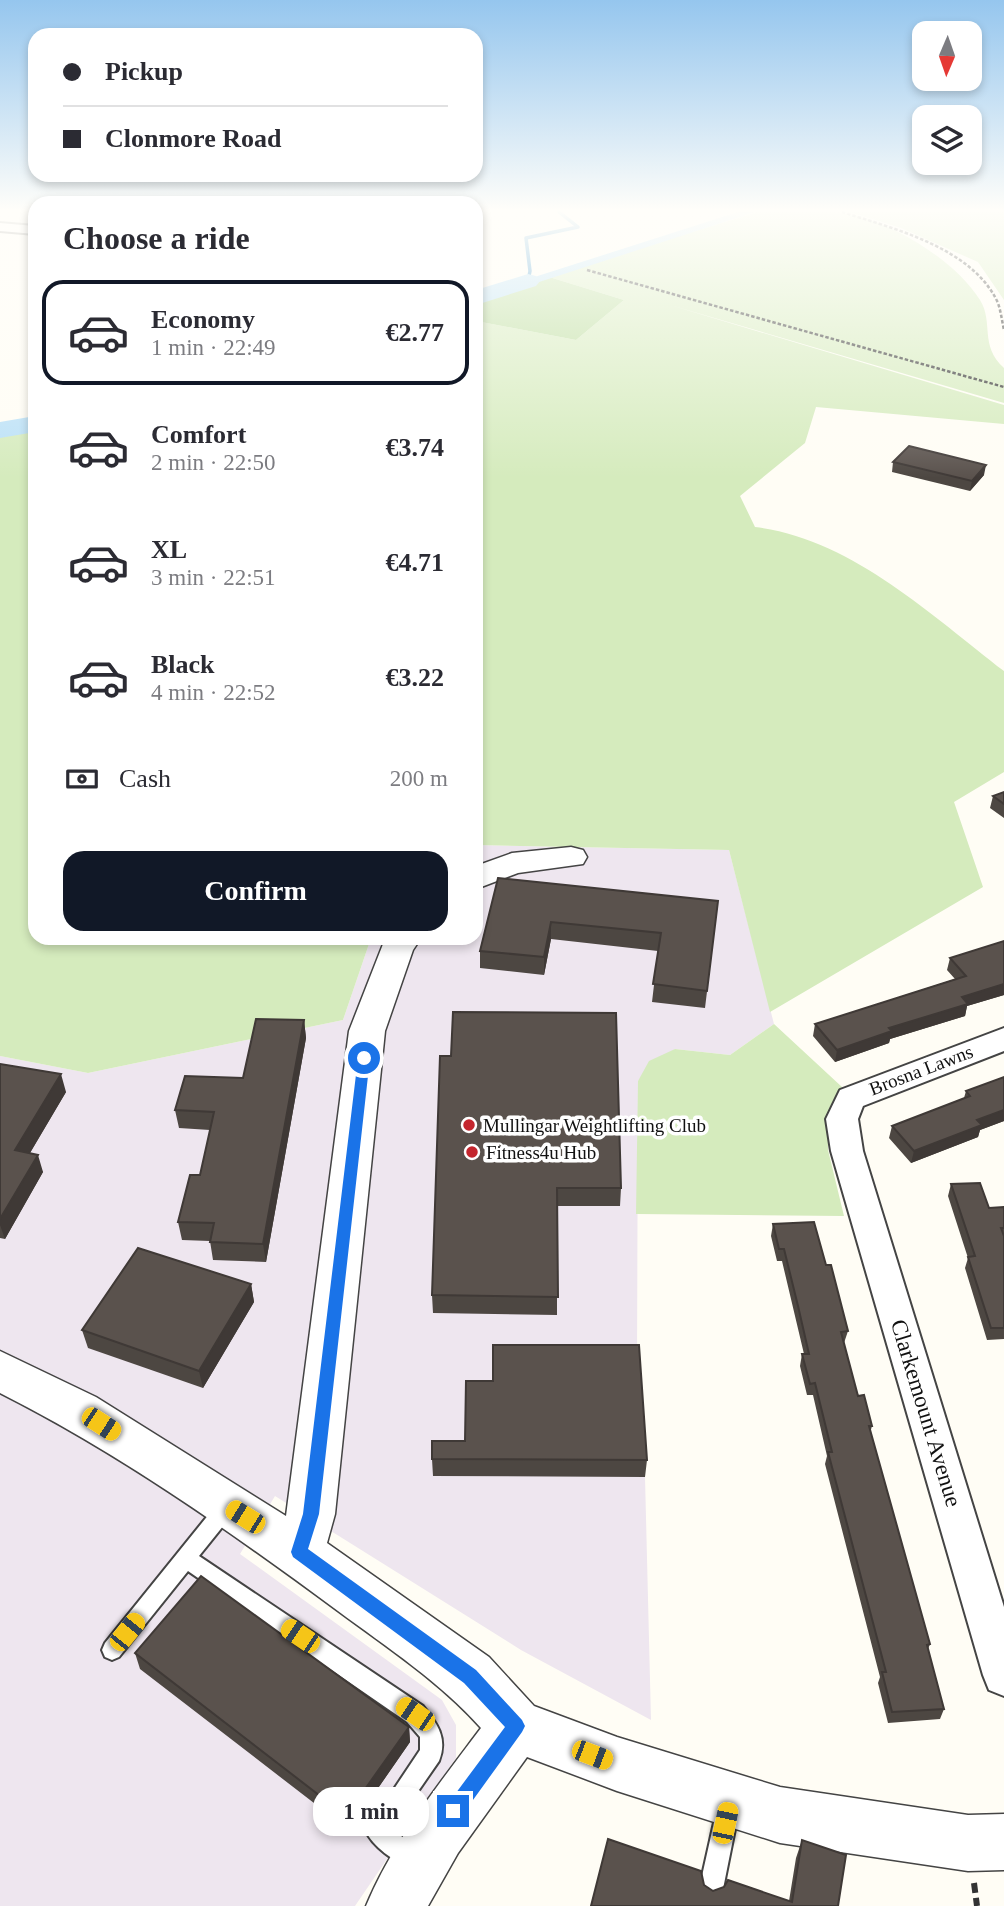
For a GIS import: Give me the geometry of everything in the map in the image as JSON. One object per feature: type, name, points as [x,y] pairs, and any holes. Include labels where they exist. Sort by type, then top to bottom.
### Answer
[{"type":"street","points":[[483,875],[512,863],[571,857]]},
{"type":"street","points":[[299,1552],[311,1514],[367,1031],[399,945]]},
{"type":"street","name":"Brosna Lawns","points":[[847,1151],[842,1119],[851,1098],[1004,1039]]},
{"type":"street","name":"Clarkemount Avenue","points":[[847,1151],[1004,1675]]},
{"type":"street","points":[[0,1371],[80,1411],[299,1552],[470,1676],[516,1726],[617,1764],[780,1815],[968,1843],[1004,1842]]},
{"type":"street","points":[[407,1885],[438,1833],[516,1726]]},
{"type":"lane","points":[[112,1650],[227,1506]]},
{"type":"lane","points":[[185,1558],[415,1714],[431,1733],[431,1753],[377,1831],[407,1885]]},
{"type":"lane","points":[[710,1894],[730,1800]]},
{"type":"path","points":[[697,301],[1004,387]]},
{"type":"path","points":[[997,301],[1004,330]]},
{"type":"shaded area","points":[[483,845],[729,850],[774,1024],[730,1055],[675,1049],[638,1081],[637,1363],[645,1477],[651,1720],[521,1650],[275,1496],[240,1554],[442,1700],[456,1725],[456,1758],[355,1906],[0,1906],[0,1056],[88,1073],[343,1020],[369,945],[483,945]]},
{"type":"green space","points":[[483,301],[623,301],[576,340],[483,322]]},
{"type":"green space","points":[[623,301],[980,301],[992,351],[1004,368],[1004,403],[670,305],[1004,405],[1004,424],[816,407],[805,443],[740,496],[755,527],[790,534],[824,546],[856,563],[888,582],[1004,671],[1004,772],[954,802],[983,887],[770,1012],[729,850],[483,845],[483,322],[576,340]]},
{"type":"green space","points":[[28,425],[28,945],[369,945],[343,1020],[88,1073],[0,1056],[0,430]]},
{"type":"green space","points":[[774,1024],[842,1087],[828,1120],[828,1150],[844,1216],[636,1214],[638,1081],[649,1061],[675,1049],[730,1055]]},
{"type":"building","points":[[909,446],[986,465],[972,481],[893,462]]},
{"type":"building","points":[[1004,792],[1004,804],[993,796]]},
{"type":"building","points":[[498,878],[718,901],[707,991],[653,984],[661,933],[551,922],[544,957],[480,951]]},
{"type":"building","points":[[1004,941],[1004,984],[962,997],[968,1004],[889,1028],[892,1031],[837,1050],[815,1024],[966,976],[950,958]]},
{"type":"building","points":[[453,1012],[616,1013],[621,1188],[557,1188],[558,1297],[432,1295],[440,1056],[451,1056]]},
{"type":"building","points":[[256,1019],[304,1020],[263,1244],[210,1242],[214,1223],[178,1222],[190,1175],[200,1175],[214,1112],[175,1110],[185,1076],[243,1078]]},
{"type":"building","points":[[0,1064],[61,1074],[15,1150],[38,1155],[0,1219]]},
{"type":"building","points":[[1004,1077],[1004,1110],[977,1120],[982,1125],[914,1151],[892,1126],[970,1096],[966,1091]]},
{"type":"building","points":[[980,1183],[989,1208],[1004,1207],[1004,1228],[1001,1228],[1004,1236],[1004,1328],[991,1328],[968,1257],[975,1256],[951,1184]]},
{"type":"building","points":[[814,1222],[826,1265],[831,1265],[848,1331],[841,1332],[858,1396],[864,1395],[872,1426],[869,1426],[930,1644],[927,1645],[944,1709],[892,1712],[882,1672],[886,1672],[828,1452],[832,1452],[815,1383],[810,1384],[802,1354],[809,1354],[798,1306],[784,1249],[779,1249],[773,1224]]},
{"type":"building","points":[[138,1248],[251,1284],[199,1371],[82,1330]]},
{"type":"building","points":[[493,1345],[639,1345],[647,1460],[432,1459],[432,1441],[465,1441],[466,1381],[493,1381]]},
{"type":"building","points":[[201,1576],[409,1727],[346,1816],[135,1653]]},
{"type":"building","points":[[608,1839],[701,1871],[704,1885],[713,1891],[724,1887],[728,1880],[792,1902],[802,1840],[846,1855],[838,1906],[591,1906]]},
{"type":"waterway","points":[[0,430],[28,425]]},
{"type":"place","name":"Mullingar Weightlifting Club","points":[[469,1125]]},
{"type":"place","name":"Fitness4u Hub","points":[[472,1152]]},
{"type":"route","points":[[364,1058],[311,1514],[299,1552],[470,1676],[516,1726],[453,1811]]}]
